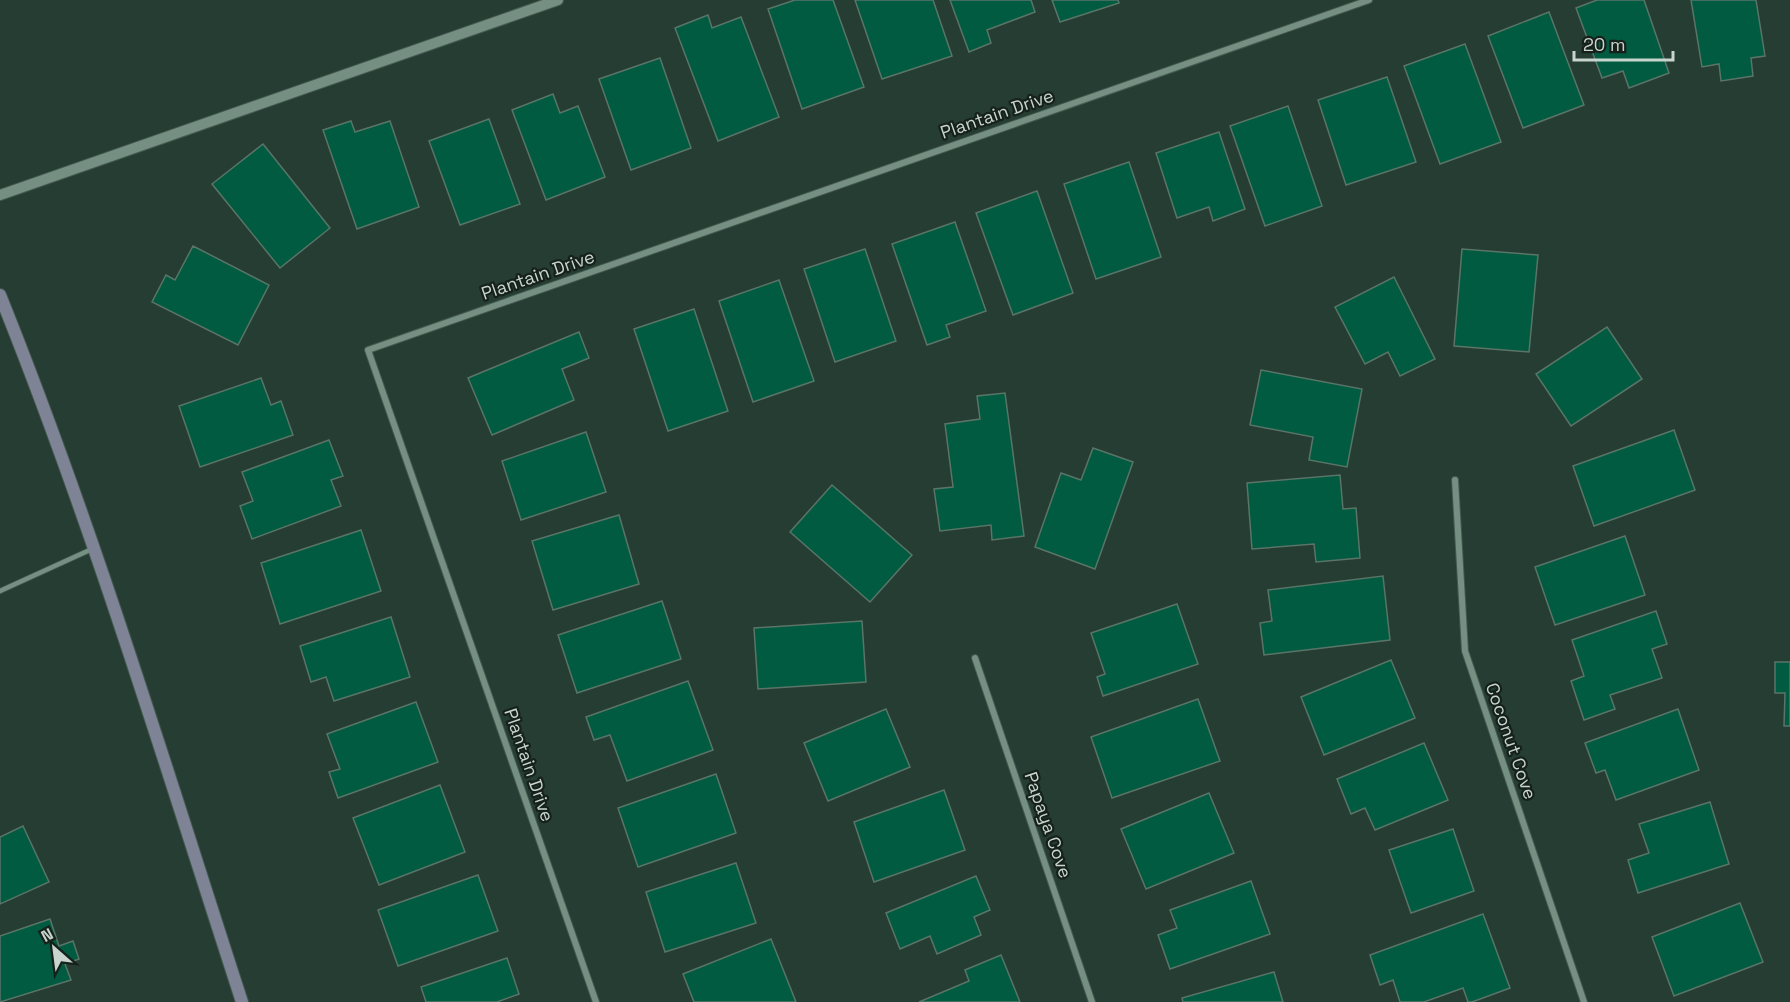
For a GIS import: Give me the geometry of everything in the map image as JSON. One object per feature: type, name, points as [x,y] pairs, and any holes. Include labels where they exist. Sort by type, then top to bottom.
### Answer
[{"type":"main road","points":[[0,295],[30,369],[94,548],[242,1002]]},
{"type":"street","points":[[0,195],[558,0]]},
{"type":"street","name":"Plantain Drive","points":[[596,1002],[368,350],[1369,0]]},
{"type":"street","name":"Coconut Cove","points":[[1455,480],[1465,651],[1584,1002]]},
{"type":"street","name":"Papaya Cove","points":[[975,658],[1092,1002]]},
{"type":"lane","points":[[0,591],[94,548]]},
{"type":"building","points":[[795,0],[833,0],[864,87],[802,109],[768,9]]},
{"type":"building","points":[[855,0],[933,0],[952,56],[882,79]]},
{"type":"building","points":[[950,0],[1031,0],[1035,12],[987,30],[991,43],[969,52]]},
{"type":"building","points":[[1052,0],[1118,0],[1119,3],[1060,22]]},
{"type":"building","points":[[1597,0],[1644,0],[1669,73],[1629,88],[1623,71],[1602,78],[1576,8]]},
{"type":"building","points":[[1691,0],[1756,0],[1765,56],[1751,58],[1753,76],[1721,81],[1719,64],[1702,67]]},
{"type":"building","points":[[1549,12],[1584,105],[1523,128],[1488,36]]},
{"type":"building","points":[[708,15],[712,28],[741,17],[779,117],[718,141],[675,28]]},
{"type":"building","points":[[1465,44],[1501,142],[1440,164],[1404,66]]},
{"type":"building","points":[[660,58],[691,148],[631,170],[599,79]]},
{"type":"building","points":[[1387,77],[1416,162],[1346,185],[1318,100]]},
{"type":"building","points":[[553,94],[560,113],[578,106],[605,177],[546,200],[512,110]]},
{"type":"building","points":[[1288,106],[1322,206],[1265,226],[1230,126]]},
{"type":"building","points":[[489,119],[520,204],[460,225],[429,141]]},
{"type":"building","points":[[351,121],[355,132],[390,121],[419,207],[357,229],[323,130]]},
{"type":"building","points":[[1219,132],[1245,209],[1213,221],[1209,207],[1177,218],[1156,153]]},
{"type":"building","points":[[263,144],[330,228],[280,268],[212,184]]},
{"type":"building","points":[[1129,162],[1161,257],[1096,279],[1064,184]]},
{"type":"building","points":[[1037,191],[1073,293],[1013,315],[976,213]]},
{"type":"building","points":[[955,222],[986,311],[946,325],[950,337],[927,345],[892,244]]},
{"type":"building","points":[[193,246],[269,285],[238,345],[152,302],[166,275],[175,280]]},
{"type":"building","points":[[865,249],[896,341],[835,362],[804,269]]},
{"type":"building","points":[[1462,249],[1538,255],[1529,352],[1454,346]]},
{"type":"building","points":[[1394,277],[1435,359],[1400,376],[1388,352],[1365,364],[1335,307]]},
{"type":"building","points":[[779,280],[814,381],[753,402],[719,301]]},
{"type":"building","points":[[694,309],[728,411],[668,431],[634,329]]},
{"type":"building","points":[[1607,327],[1642,379],[1571,426],[1536,374]]},
{"type":"building","points":[[579,332],[589,358],[562,369],[574,400],[492,435],[468,378]]},
{"type":"building","points":[[1261,370],[1362,389],[1347,467],[1309,460],[1313,437],[1250,425]]},
{"type":"building","points":[[261,378],[271,405],[281,401],[293,435],[200,467],[179,406]]},
{"type":"building","points":[[1005,393],[1024,536],[992,540],[991,525],[940,531],[934,489],[953,487],[945,424],[980,419],[977,396]]},
{"type":"building","points":[[1674,430],[1695,490],[1594,526],[1573,466]]},
{"type":"building","points":[[586,432],[606,492],[521,520],[502,461]]},
{"type":"building","points":[[329,440],[343,476],[331,480],[341,506],[252,539],[240,506],[253,501],[242,472]]},
{"type":"building","points":[[1093,448],[1133,462],[1095,569],[1035,547],[1061,473],[1081,480]]},
{"type":"building","points":[[1340,475],[1343,509],[1356,508],[1360,558],[1316,562],[1314,544],[1252,549],[1247,483]]},
{"type":"building","points":[[832,485],[912,555],[870,602],[790,532]]},
{"type":"building","points":[[619,515],[639,584],[553,610],[532,541]]},
{"type":"building","points":[[361,530],[381,591],[280,624],[261,563]]},
{"type":"building","points":[[1625,536],[1645,595],[1555,625],[1535,567]]},
{"type":"building","points":[[1383,576],[1390,640],[1264,655],[1260,623],[1272,621],[1268,590]]},
{"type":"building","points":[[662,601],[681,659],[577,693],[558,635]]},
{"type":"building","points":[[1177,604],[1198,664],[1103,696],[1097,677],[1105,674],[1091,633]]},
{"type":"building","points":[[1656,611],[1667,644],[1652,649],[1662,678],[1610,695],[1615,709],[1584,720],[1571,681],[1584,676],[1572,640]]},
{"type":"building","points":[[391,617],[410,677],[334,701],[326,677],[311,682],[300,646]]},
{"type":"building","points":[[862,621],[866,682],[758,689],[754,628]]},
{"type":"building","points":[[1391,660],[1415,718],[1324,755],[1301,697]]},
{"type":"building","points":[[1775,662],[1790,662],[1790,726],[1784,726],[1785,693],[1775,693]]},
{"type":"building","points":[[688,681],[713,750],[627,781],[610,735],[594,740],[586,717]]},
{"type":"building","points":[[1198,699],[1220,761],[1112,798],[1091,737]]},
{"type":"building","points":[[416,702],[438,762],[338,798],[329,772],[340,769],[327,734]]},
{"type":"building","points":[[886,709],[910,767],[828,801],[804,743]]},
{"type":"building","points":[[1678,709],[1699,770],[1616,800],[1605,770],[1596,773],[1585,743]]},
{"type":"building","points":[[1424,743],[1448,800],[1375,830],[1365,808],[1351,814],[1337,779]]},
{"type":"building","points":[[716,774],[736,833],[638,867],[618,808]]},
{"type":"building","points":[[440,785],[465,852],[379,885],[353,818]]},
{"type":"building","points":[[944,790],[965,850],[874,882],[854,822]]},
{"type":"building","points":[[1209,793],[1234,853],[1146,889],[1121,829]]},
{"type":"building","points":[[1710,802],[1729,864],[1638,893],[1628,860],[1649,853],[1639,824]]},
{"type":"building","points":[[23,826],[49,882],[0,904],[0,837]]},
{"type":"building","points":[[1453,829],[1474,891],[1411,913],[1389,850]]},
{"type":"building","points":[[736,863],[756,923],[665,952],[646,892]]},
{"type":"building","points":[[478,875],[498,931],[398,966],[378,910]]},
{"type":"building","points":[[976,876],[990,910],[974,917],[981,935],[937,954],[930,936],[900,949],[886,913]]},
{"type":"building","points":[[1251,881],[1270,934],[1170,969],[1158,935],[1177,928],[1170,910]]},
{"type":"building","points":[[1740,903],[1763,962],[1674,996],[1652,937]]},
{"type":"building","points":[[1483,914],[1510,988],[1472,1002],[1468,1002],[1463,988],[1424,1002],[1400,1002],[1393,980],[1380,985],[1370,955]]},
{"type":"building","points":[[50,919],[59,946],[73,941],[79,959],[65,964],[71,980],[0,1002],[0,936]]},
{"type":"building","points":[[771,939],[796,1002],[694,1002],[683,974]]},
{"type":"building","points":[[1001,955],[1020,1002],[919,1002],[969,981],[965,970]]},
{"type":"building","points":[[507,958],[519,994],[497,1002],[426,1002],[421,987]]},
{"type":"building","points":[[1274,972],[1283,1002],[1183,1002],[1182,998]]}]
